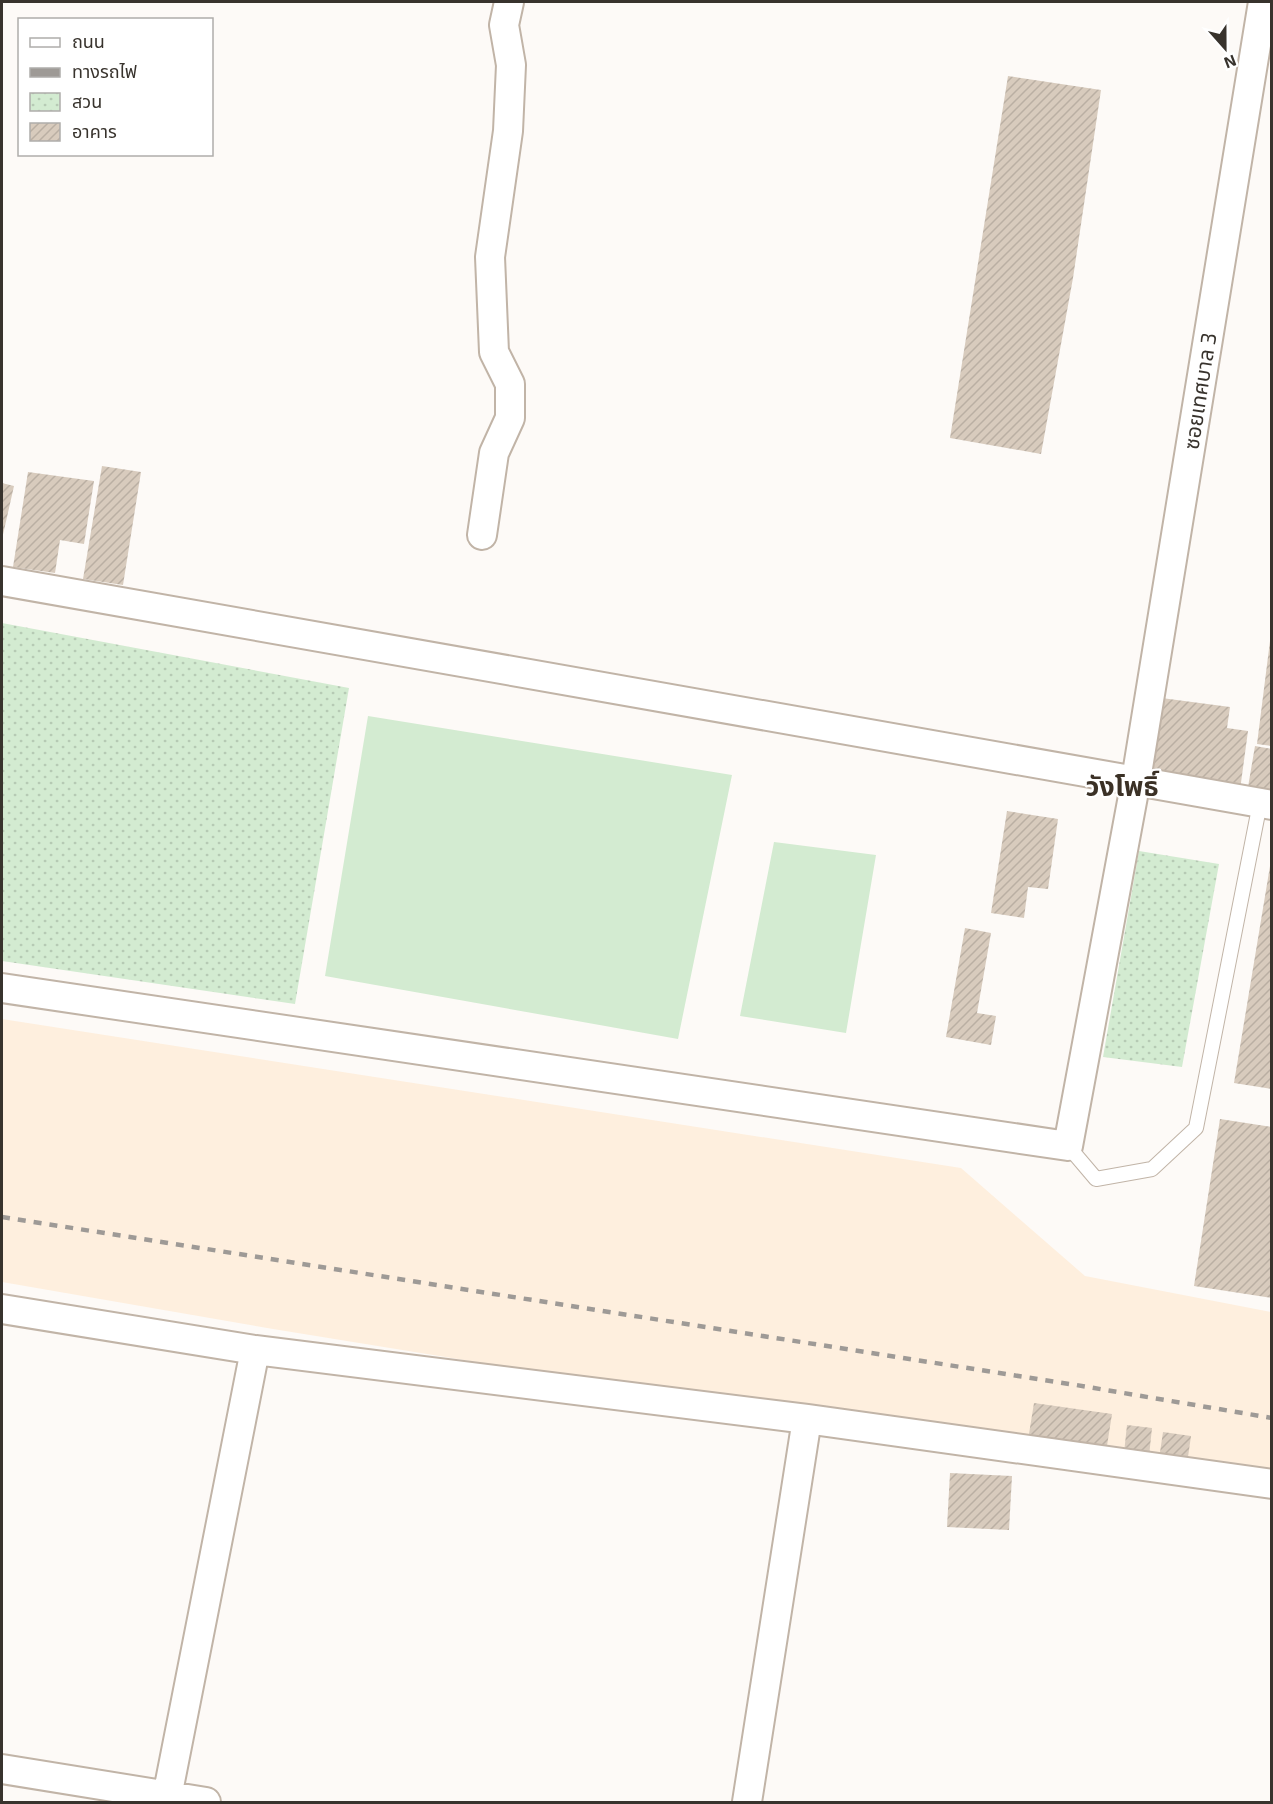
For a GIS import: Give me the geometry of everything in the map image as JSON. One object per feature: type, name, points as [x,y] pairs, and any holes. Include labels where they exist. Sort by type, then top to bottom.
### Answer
[{"type":"street","points":[[482,536],[494,453],[510,418],[510,384],[495,352],[490,257],[509,119],[511,65],[504,25],[509,2]]},
{"type":"street","name":"ซอยเทศบาล 3","points":[[1068,1146],[1136,780],[1263,2]]},
{"type":"street","points":[[2,581],[1266,803]]},
{"type":"street","points":[[2,988],[1068,1146]]},
{"type":"street","points":[[2,1309],[255,1350],[807,1419],[1272,1484]]},
{"type":"street","points":[[166,1799],[255,1350]]},
{"type":"street","points":[[747,1803],[807,1419]]},
{"type":"street","points":[[2,1769],[166,1799],[206,1803]]},
{"type":"lane","points":[[1068,1146],[1096,1179],[1152,1168],[1196,1128],[1266,803]]},
{"type":"shaded area","points":[[2,1019],[961,1168],[1085,1276],[1271,1312],[1271,1491],[273,1329],[2,1282]]},
{"type":"green space","points":[[2,623],[349,688],[295,1004],[2,961]]},
{"type":"green space","points":[[368,716],[732,775],[678,1039],[325,976]]},
{"type":"green space","points":[[774,842],[876,855],[846,1033],[740,1016]]},
{"type":"green space","points":[[1139,851],[1219,864],[1182,1067],[1103,1057]]},
{"type":"building","points":[[1008,76],[1101,90],[1073,278],[1041,454],[950,438]]},
{"type":"building","points":[[102,466],[141,472],[123,585],[83,579]]},
{"type":"building","points":[[28,472],[94,481],[84,544],[60,540],[55,573],[13,567]]},
{"type":"building","points":[[2,483],[14,486],[2,539]]},
{"type":"building","points":[[1270,641],[1272,641],[1272,746],[1257,744]]},
{"type":"building","points":[[1154,697],[1230,707],[1227,728],[1248,731],[1240,790],[1144,778]]},
{"type":"building","points":[[1255,746],[1272,749],[1272,791],[1248,787]]},
{"type":"building","points":[[1007,811],[1058,819],[1048,889],[1028,887],[1024,918],[991,913]]},
{"type":"building","points":[[1270,866],[1272,866],[1272,1089],[1234,1083]]},
{"type":"building","points":[[965,928],[991,933],[977,1013],[996,1016],[991,1045],[946,1037]]},
{"type":"building","points":[[1220,1119],[1272,1127],[1272,1298],[1194,1286]]},
{"type":"building","points":[[1034,1403],[1112,1414],[1106,1452],[1028,1440]]},
{"type":"building","points":[[1127,1425],[1152,1428],[1149,1456],[1124,1453]]},
{"type":"building","points":[[1163,1432],[1191,1436],[1187,1464],[1159,1459]]},
{"type":"building","points":[[950,1473],[1012,1476],[1009,1530],[947,1527]]},
{"type":"railway","points":[[2,1217],[1076,1385],[1272,1418]]},
{"type":"district","name":"วังโพธิ์","points":[[1122,785]]}]
